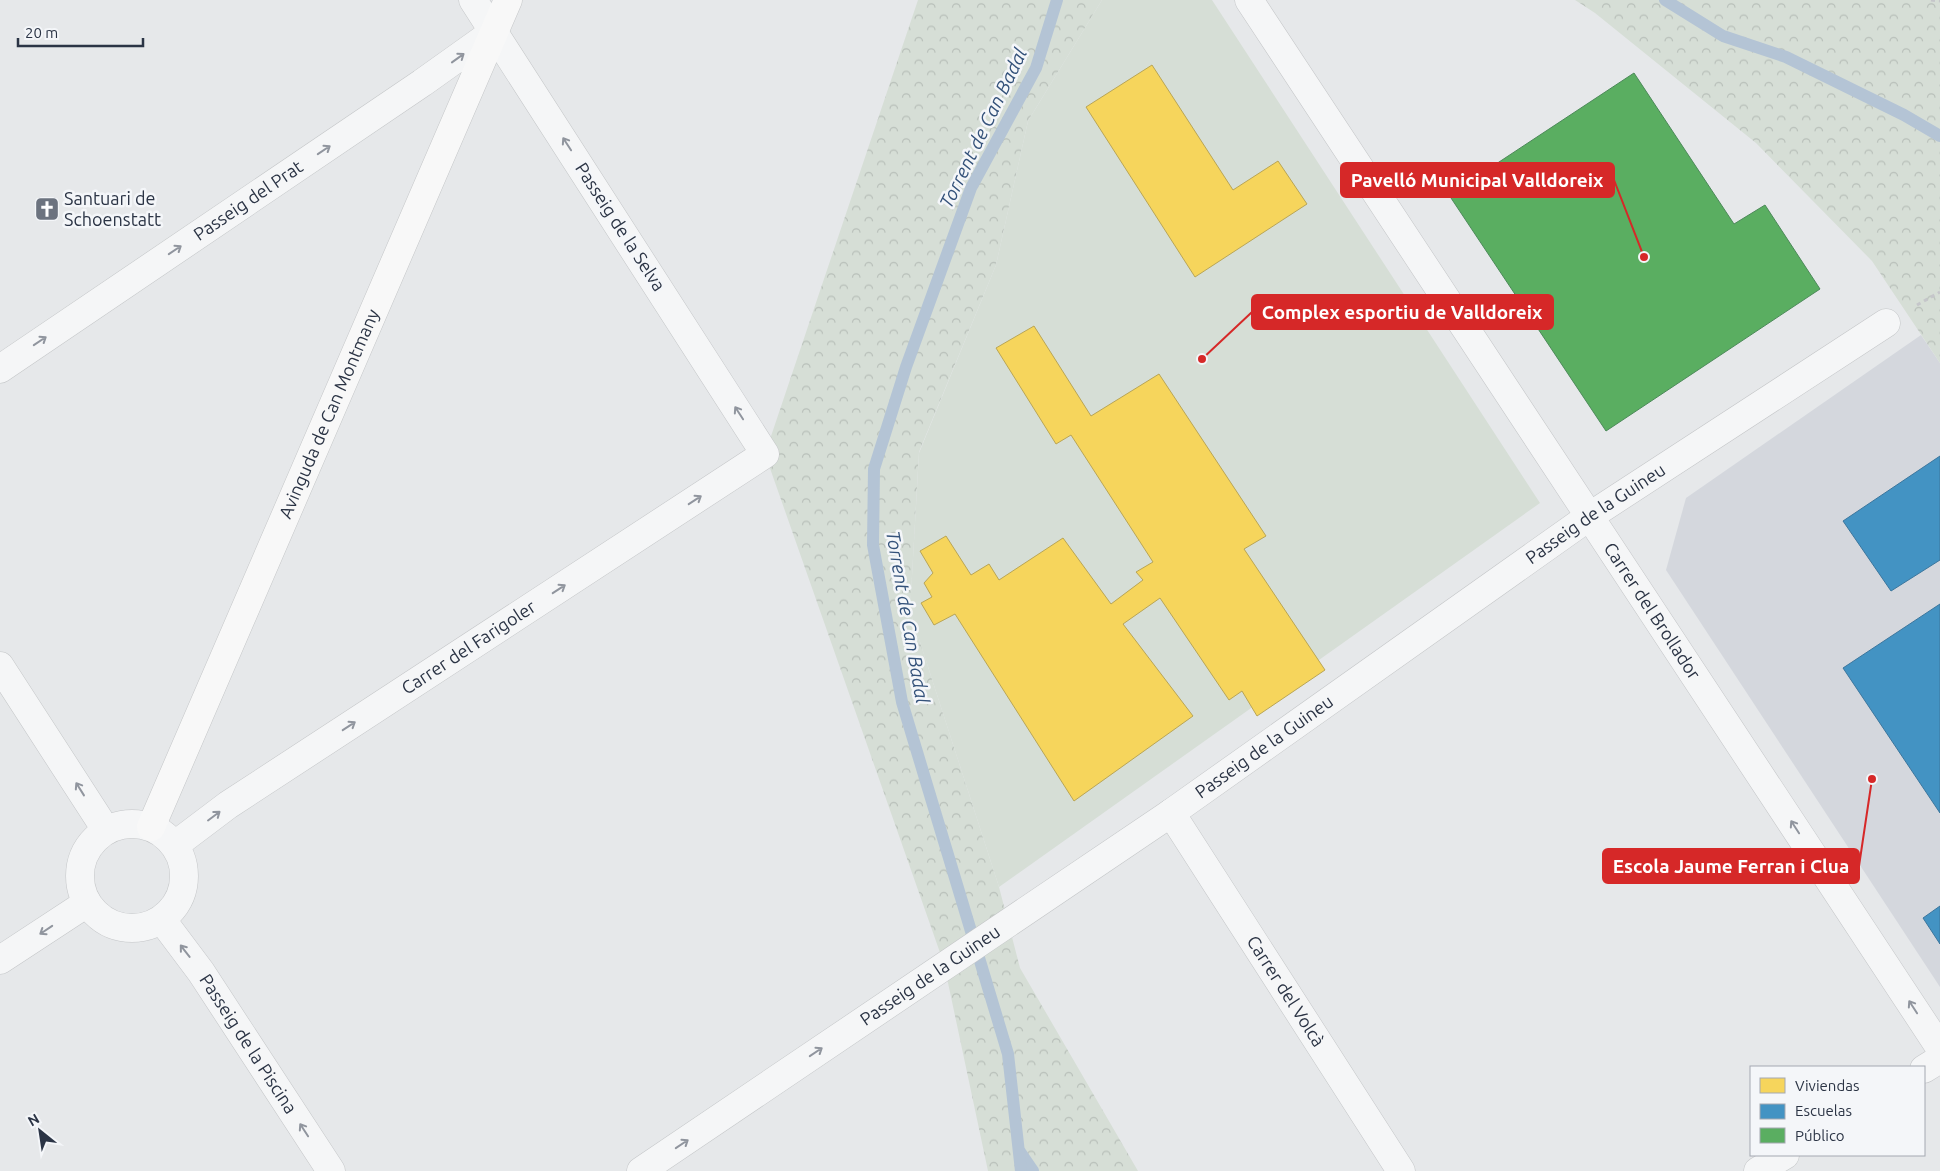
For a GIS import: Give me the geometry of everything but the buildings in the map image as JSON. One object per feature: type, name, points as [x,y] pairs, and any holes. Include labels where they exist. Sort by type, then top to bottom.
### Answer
[{"type":"street","name":"Passeig de la Selva","points":[[473,0],[495,31],[766,454]]},
{"type":"street","name":"Avinguda de Can Montmany","points":[[151,827],[508,0]]},
{"type":"street","name":"Carrer del Brollador","points":[[1249,0],[1940,1048]]},
{"type":"street","name":"Passeig del Prat","points":[[0,368],[422,84],[495,31]]},
{"type":"street","name":"Passeig de la Guineu","points":[[642,1171],[1171,812],[1590,516],[1886,323]]},
{"type":"street","name":"Carrer del Farigoler","points":[[175,845],[228,805],[766,454]]},
{"type":"street","points":[[0,666],[106,830]]},
{"type":"street","name":"Carrer del Volcà","points":[[1171,812],[1401,1171]]},
{"type":"street","points":[[136,823],[151,827],[165,834],[175,845],[183,860],[186,877],[178,900],[162,920],[146,927],[129,929],[112,925],[98,916],[86,902],[80,883],[81,862],[90,843],[106,830],[120,824],[136,823]]},
{"type":"street","points":[[0,960],[86,902]]},
{"type":"street","name":"Passeig de la Piscina","points":[[162,920],[201,972],[330,1171]]},
{"type":"street","points":[[1925,1068],[1940,1059]]},
{"type":"street","points":[[1758,1171],[1783,1156]]},
{"type":"path","points":[[1931,0],[1940,1]]},
{"type":"shaded area","points":[[1921,335],[1940,363],[1940,987],[1666,570],[1686,498]]},
{"type":"green space","points":[[918,0],[1102,0],[1028,121],[996,265],[919,452],[910,611],[999,887],[1020,968],[1138,1171],[988,1171],[944,964],[765,454]]},
{"type":"green space","points":[[1102,0],[1212,0],[1540,503],[999,887],[910,611],[919,453],[996,265],[1028,121]]},
{"type":"green space","points":[[1575,0],[1940,0],[1940,363],[1872,261],[1756,143],[1595,13]]},
{"type":"waterway","name":"Torrent de Can Badal","points":[[1021,1171],[1008,1054],[902,702],[873,545],[874,469],[906,367],[971,188],[1036,68],[1057,0]]},
{"type":"waterway","points":[[1665,0],[1723,36],[1786,57],[1904,115],[1940,136]]},
{"type":"waterway","points":[[1020,1152],[1033,1171]]},
{"type":"place","name":"Santuari de Schoenstatt","points":[[47,209]]},
{"type":"place","name":"Pavelló Municipal Valldoreix","points":[[1644,257]]},
{"type":"place","name":"Complex esportiu de Valldoreix","points":[[1202,359]]},
{"type":"place","name":"Escola Jaume Ferran i Clua","points":[[1872,779]]}]
